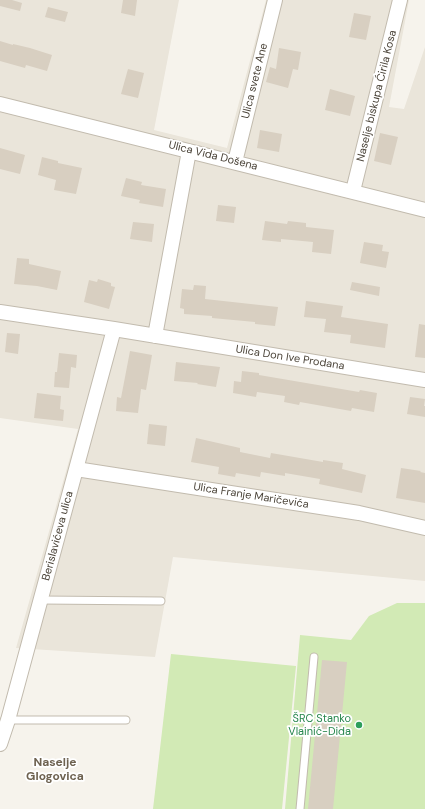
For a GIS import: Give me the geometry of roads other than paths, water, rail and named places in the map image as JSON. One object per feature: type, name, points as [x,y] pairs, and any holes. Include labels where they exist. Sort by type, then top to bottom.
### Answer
[{"type":"street","name":"Ulica svete Ane","points":[[235,162],[275,0]]},
{"type":"street","name":"Naselje biskupa Ćirila Kosa","points":[[353,191],[400,0]]},
{"type":"street","name":"Ulica Vida Došena","points":[[0,104],[425,210]]},
{"type":"street","points":[[155,336],[189,151]]},
{"type":"street","name":"Ulica Don Ive Prodana","points":[[0,312],[114,329],[425,380]]},
{"type":"street","name":"Berislavićeva ulica","points":[[0,744],[8,720],[114,329]]},
{"type":"street","name":"Ulica Franje Maričevića","points":[[76,469],[359,513],[425,528]]},
{"type":"lane","points":[[40,600],[161,602]]},
{"type":"lane","points":[[300,809],[314,657]]},
{"type":"lane","points":[[8,720],[126,720]]},
{"type":"place","name":"ŠRC Stanko Vlainić-Dida","points":[[359,725]]},
{"type":"district","name":"Naselje Glogovica","points":[[55,770]]}]
